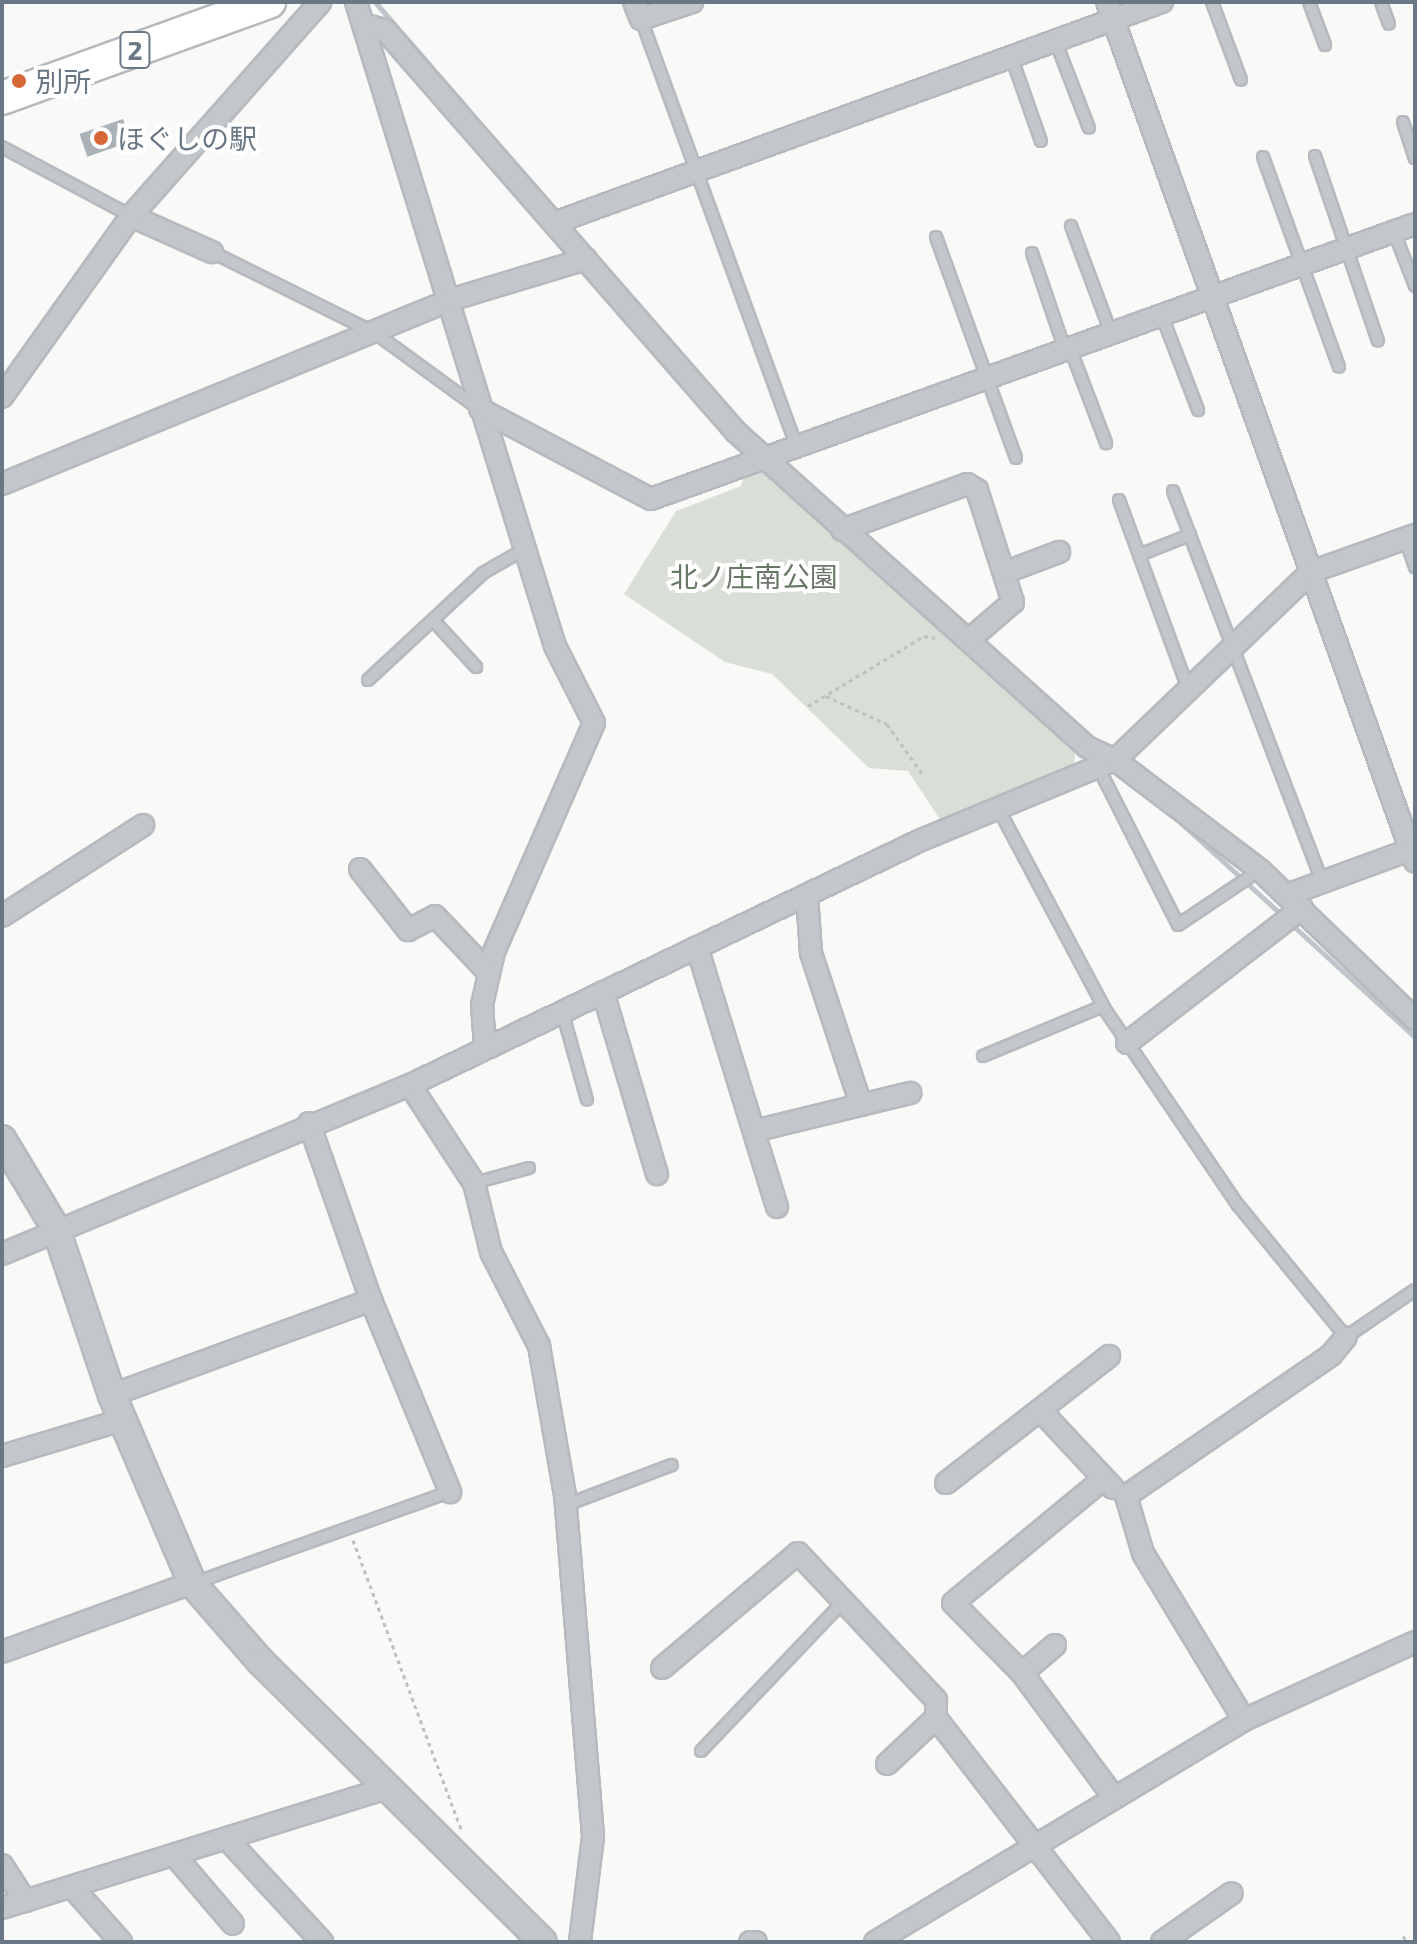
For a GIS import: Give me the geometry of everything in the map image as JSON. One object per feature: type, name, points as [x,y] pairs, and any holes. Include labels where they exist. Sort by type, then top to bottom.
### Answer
[{"type":"main road","name":"2","points":[[2,98],[269,2]]},
{"type":"street","points":[[2,397],[131,216],[320,2]]},
{"type":"street","points":[[356,2],[366,25],[480,409],[527,548],[555,646],[594,723],[488,972],[485,1047]]},
{"type":"street","points":[[637,11],[692,2]]},
{"type":"street","points":[[554,223],[694,168],[1055,40],[1110,11],[1162,2]]},
{"type":"street","points":[[1110,11],[1414,853],[1322,882],[1294,901],[1127,1043]]},
{"type":"street","points":[[366,25],[385,30],[766,458],[842,530],[1087,747],[1260,870],[1415,1019]]},
{"type":"street","points":[[131,216],[212,252]]},
{"type":"street","points":[[480,409],[651,499],[1415,224]]},
{"type":"street","points":[[2,484],[450,300],[586,259]]},
{"type":"street","points":[[842,530],[967,484],[977,490],[1006,572],[1013,602],[969,640]]},
{"type":"street","points":[[2,1254],[309,1123],[410,1085],[807,895],[1106,762],[1311,572],[1410,537]]},
{"type":"street","points":[[1006,572],[1059,552]]},
{"type":"street","points":[[2,916],[143,825]]},
{"type":"street","points":[[360,869],[408,930],[435,916],[488,972]]},
{"type":"street","points":[[807,895],[811,953],[861,1105]]},
{"type":"street","points":[[697,947],[777,1207]]},
{"type":"street","points":[[603,992],[657,1174]]},
{"type":"street","points":[[410,1085],[474,1183],[491,1252],[539,1346],[566,1505],[593,1837],[580,1942]]},
{"type":"street","points":[[754,1131],[910,1093]]},
{"type":"street","points":[[309,1123],[371,1300],[450,1492]]},
{"type":"street","points":[[2,1139],[56,1229],[112,1395],[192,1583],[385,1789],[543,1942]]},
{"type":"street","points":[[112,1395],[371,1300]]},
{"type":"street","points":[[1126,1496],[1331,1355],[1346,1337]]},
{"type":"street","points":[[946,1483],[1109,1356]]},
{"type":"street","points":[[1040,1410],[1101,1481],[1126,1496],[1143,1553],[1244,1720]]},
{"type":"street","points":[[2,1456],[122,1420]]},
{"type":"street","points":[[1101,1481],[953,1603],[1022,1673],[1113,1796]]},
{"type":"street","points":[[662,1668],[798,1553],[936,1700],[936,1718],[1109,1942]]},
{"type":"street","points":[[2,1652],[192,1583]]},
{"type":"street","points":[[875,1942],[1037,1849],[1113,1796],[1244,1720],[1415,1642]]},
{"type":"street","points":[[1022,1673],[1055,1645]]},
{"type":"street","points":[[887,1764],[936,1718]]},
{"type":"street","points":[[2,1908],[385,1789]]},
{"type":"street","points":[[228,1840],[322,1942]]},
{"type":"street","points":[[175,1856],[233,1924]]},
{"type":"street","points":[[2,1865],[25,1901]]},
{"type":"street","points":[[72,1887],[113,1940]]},
{"type":"street","points":[[1162,1942],[1232,1893]]},
{"type":"street","points":[[750,1942],[756,1942]]},
{"type":"lane","points":[[1212,2],[1241,80]]},
{"type":"lane","points":[[1309,2],[1325,45]]},
{"type":"lane","points":[[1381,2],[1389,24]]},
{"type":"lane","points":[[637,11],[797,447]]},
{"type":"lane","points":[[1055,40],[1089,128]]},
{"type":"lane","points":[[1011,56],[1041,141]]},
{"type":"lane","points":[[1403,122],[1415,158]]},
{"type":"lane","points":[[2,147],[131,216]]},
{"type":"lane","points":[[1315,156],[1378,341]]},
{"type":"lane","points":[[1263,157],[1339,367]]},
{"type":"lane","points":[[1071,226],[1111,333]]},
{"type":"lane","points":[[1394,232],[1415,286]]},
{"type":"lane","points":[[936,237],[1016,458]]},
{"type":"lane","points":[[212,252],[375,333],[480,409]]},
{"type":"lane","points":[[1032,253],[1106,443]]},
{"type":"lane","points":[[1162,316],[1198,410]]},
{"type":"lane","points":[[1173,491],[1234,644],[1322,882]]},
{"type":"lane","points":[[1119,500],[1188,689]]},
{"type":"lane","points":[[1139,555],[1190,535]]},
{"type":"lane","points":[[1410,537],[1415,567]]},
{"type":"lane","points":[[368,680],[483,573],[527,548]]},
{"type":"lane","points":[[433,620],[476,667]]},
{"type":"lane","points":[[1106,762],[1178,925],[1260,870]]},
{"type":"lane","points":[[998,808],[1103,1006],[1127,1043],[1238,1205],[1346,1337],[1415,1290]]},
{"type":"lane","points":[[983,1056],[1103,1006]]},
{"type":"lane","points":[[562,1011],[587,1100]]},
{"type":"lane","points":[[474,1183],[529,1168]]},
{"type":"lane","points":[[566,1505],[672,1465]]},
{"type":"lane","points":[[192,1583],[450,1492]]},
{"type":"lane","points":[[701,1751],[844,1601]]},
{"type":"path","points":[[808,706],[924,636],[969,640]]},
{"type":"path","points":[[826,696],[887,724],[924,776]]},
{"type":"path","points":[[349,1529],[465,1838]]},
{"type":"path","points":[[1403,1936],[1407,1942]]},
{"type":"green space","name":"北ノ庄南公園","points":[[763,467],[1076,748],[1074,765],[943,824],[908,771],[869,768],[772,674],[725,662],[624,594],[676,511],[741,486],[745,470]]},
{"type":"building","points":[[123,119],[131,142],[87,157],[80,134]]},
{"type":"waterway","points":[[375,2],[466,107]]},
{"type":"waterway","points":[[1181,823],[1283,916]]},
{"type":"waterway","points":[[1290,923],[1415,1037]]},
{"type":"place","name":"別所","points":[[19,81]]},
{"type":"place","name":"ほぐしの駅","points":[[101,138]]}]
